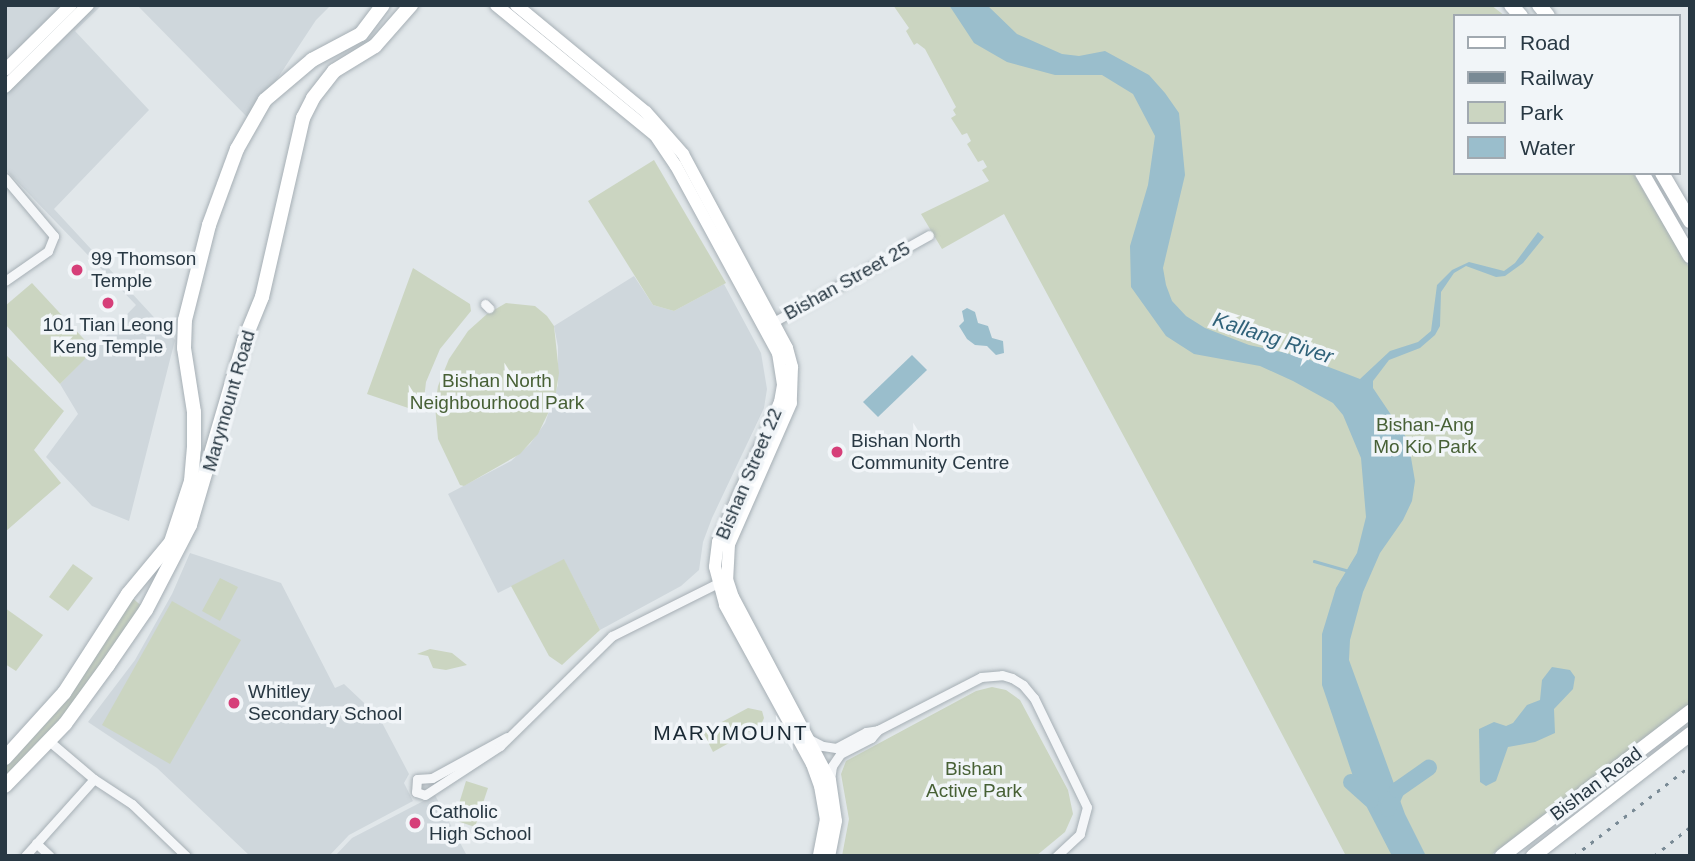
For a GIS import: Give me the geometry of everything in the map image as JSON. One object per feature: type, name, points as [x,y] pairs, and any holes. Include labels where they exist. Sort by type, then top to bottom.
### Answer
[{"type":"main road","points":[[5,70],[61,11],[71,5]]},
{"type":"main road","points":[[5,88],[88,5]]},
{"type":"main road","name":"Marymount Road","points":[[5,758],[64,694],[128,594],[171,542],[191,481],[194,448],[194,412],[184,348],[186,320],[209,225],[237,149],[265,100],[312,60],[361,34],[383,5]]},
{"type":"main road","name":"Marymount Road","points":[[5,786],[65,724],[146,610],[190,525],[244,341],[262,297],[303,118],[313,98],[334,71],[375,46],[411,5]]},
{"type":"main road","name":"Bishan Street 22","points":[[496,5],[655,135],[770,324]]},
{"type":"main road","name":"Bishan Street 22","points":[[516,5],[659,124],[683,154],[770,324],[782,370],[780,402],[718,542],[715,567],[811,740],[830,780],[836,821],[829,856]]},
{"type":"main road","points":[[1643,175],[1690,256]]},
{"type":"main road","points":[[1663,175],[1690,221]]},
{"type":"main road","name":"Bishan Street 22","points":[[722,581],[725,605],[812,765],[820,786],[826,819],[819,856]]},
{"type":"main road","name":"Bishan Road","points":[[1502,856],[1690,712]]},
{"type":"main road","name":"Bishan Road","points":[[1533,856],[1690,734]]},
{"type":"street","points":[[5,178],[54,236],[48,251],[5,281]]},
{"type":"street","name":"Bishan Street 25","points":[[770,324],[929,235]]},
{"type":"street","points":[[507,737],[432,778],[418,779],[416,792],[425,795],[500,746],[612,636],[722,581]]},
{"type":"street","points":[[811,740],[836,748],[866,732],[878,730],[981,677],[1002,675],[1023,685],[1034,698],[1087,807],[1080,834],[1056,856]]},
{"type":"street","points":[[830,780],[832,766],[840,754],[871,738],[878,730]]},
{"type":"street","points":[[49,741],[94,779],[132,804],[186,856]]},
{"type":"street","points":[[25,856],[94,779]]},
{"type":"street","points":[[36,844],[50,856]]},
{"type":"shaded area","points":[[5,5],[102,5],[75,31],[149,110],[54,209],[175,340],[129,521],[92,506],[46,457],[78,414],[60,384],[136,305],[5,169]]},
{"type":"shaded area","points":[[137,5],[331,5],[316,20],[250,120]]},
{"type":"shaded area","points":[[634,276],[653,305],[674,311],[724,284],[761,353],[767,389],[764,408],[712,518],[703,542],[699,570],[681,586],[600,630],[564,560],[498,593],[448,494],[511,461],[530,444],[545,423],[558,385],[558,347],[554,326]]},
{"type":"shaded area","name":"Whitley Secondary School","points":[[190,553],[281,583],[335,688],[344,684],[379,717],[409,774],[404,783],[413,801],[349,835],[329,856],[250,856],[157,768],[88,722],[135,660],[172,594]]},
{"type":"shaded area","name":"Catholic High School","points":[[435,795],[466,854],[473,856],[335,856],[352,838]]},
{"type":"green space","name":"Bishan-Ang Mo Kio Park","points":[[893,5],[1491,5],[1502,14],[1454,14],[1454,175],[1634,175],[1690,269],[1690,703],[1490,856],[1346,856],[1004,214],[942,249],[921,214],[989,181],[982,170],[987,167],[983,160],[978,162],[967,144],[971,141],[967,133],[962,135],[951,118],[956,115],[953,110],[956,107],[925,49],[917,43],[914,45],[906,31],[909,28]]},
{"type":"green space","points":[[654,160],[726,283],[674,311],[653,305],[588,201]]},
{"type":"green space","points":[[413,268],[470,304],[471,311],[440,349],[426,382],[423,408],[417,411],[367,394]]},
{"type":"green space","points":[[32,283],[94,350],[60,384],[5,324],[5,306]]},
{"type":"green space","name":"Bishan North Neighbourhood Park","points":[[506,303],[535,306],[554,326],[559,373],[555,399],[538,434],[520,454],[464,486],[460,485],[438,439],[435,406],[438,386],[449,359],[468,331],[487,314]]},
{"type":"green space","points":[[5,354],[64,411],[34,450],[61,483],[5,532]]},
{"type":"green space","points":[[564,559],[600,630],[562,665],[549,656],[511,586]]},
{"type":"green space","points":[[73,564],[93,578],[68,611],[49,597]]},
{"type":"green space","points":[[220,578],[238,587],[220,621],[202,611]]},
{"type":"green space","points":[[128,594],[146,610],[108,665],[5,786],[5,758],[50,710]]},
{"type":"green space","points":[[172,601],[241,640],[170,764],[102,725]]},
{"type":"green space","points":[[5,608],[43,635],[16,671],[5,664]]},
{"type":"green space","points":[[430,649],[452,653],[467,665],[446,670],[433,668],[428,656],[417,654]]},
{"type":"green space","name":"Bishan Active Park","points":[[992,687],[1006,690],[1020,700],[1068,790],[1073,814],[1065,832],[1036,856],[842,856],[849,819],[841,774],[846,761],[976,691]]},
{"type":"green space","points":[[748,708],[762,711],[764,718],[761,725],[713,752],[703,732]]},
{"type":"green space","points":[[466,781],[488,788],[475,827],[454,820]]},
{"type":"water","points":[[949,5],[987,5],[1017,34],[1062,54],[1079,56],[1105,51],[1149,75],[1165,93],[1179,113],[1185,175],[1163,268],[1172,301],[1186,316],[1205,328],[1249,345],[1300,356],[1360,379],[1390,351],[1418,342],[1431,331],[1437,285],[1452,270],[1469,262],[1504,271],[1515,263],[1538,232],[1544,237],[1523,263],[1505,276],[1496,277],[1466,266],[1454,273],[1441,292],[1440,326],[1435,335],[1420,348],[1389,360],[1373,381],[1373,388],[1408,440],[1415,481],[1412,501],[1403,520],[1380,553],[1363,592],[1350,640],[1349,660],[1405,814],[1426,856],[1392,856],[1357,788],[1322,685],[1322,634],[1336,588],[1357,553],[1366,517],[1361,458],[1343,415],[1333,403],[1260,366],[1194,354],[1166,336],[1131,287],[1130,246],[1148,185],[1155,136],[1133,94],[1102,75],[1055,75],[1007,62],[974,43]]},
{"type":"water","points":[[967,308],[975,312],[978,323],[988,326],[992,338],[1003,341],[1004,353],[996,355],[987,346],[975,345],[967,339],[959,326],[964,321],[962,311]]},
{"type":"water","points":[[912,355],[927,370],[878,417],[863,402]]},
{"type":"water","points":[[1552,667],[1570,670],[1575,677],[1573,689],[1554,709],[1555,733],[1535,742],[1508,747],[1496,781],[1486,786],[1480,782],[1479,729],[1494,722],[1506,726],[1513,723],[1527,705],[1540,700],[1542,680]]},
{"type":"waterway","points":[[1314,561],[1348,571]]},
{"type":"waterway","points":[[1388,809],[1397,790],[1429,768]]},
{"type":"waterway","points":[[1351,782],[1371,800]]},
{"type":"railway","points":[[1574,856],[1690,766]]},
{"type":"railway","points":[[1654,856],[1690,827]]},
{"type":"place","name":"99 Thomson Temple","points":[[77,270]]},
{"type":"place","name":"101 Tian Leong Keng Temple","points":[[108,303]]},
{"type":"place","name":"Bishan North Community Centre","points":[[837,452]]},
{"type":"place","name":"Whitley Secondary School","points":[[234,703]]},
{"type":"place","name":"Catholic High School","points":[[415,823]]},
{"type":"district","name":"MARYMOUNT","points":[[731,733]]},
{"type":"water label","name":"Kallang River","points":[[1273,338]]}]
